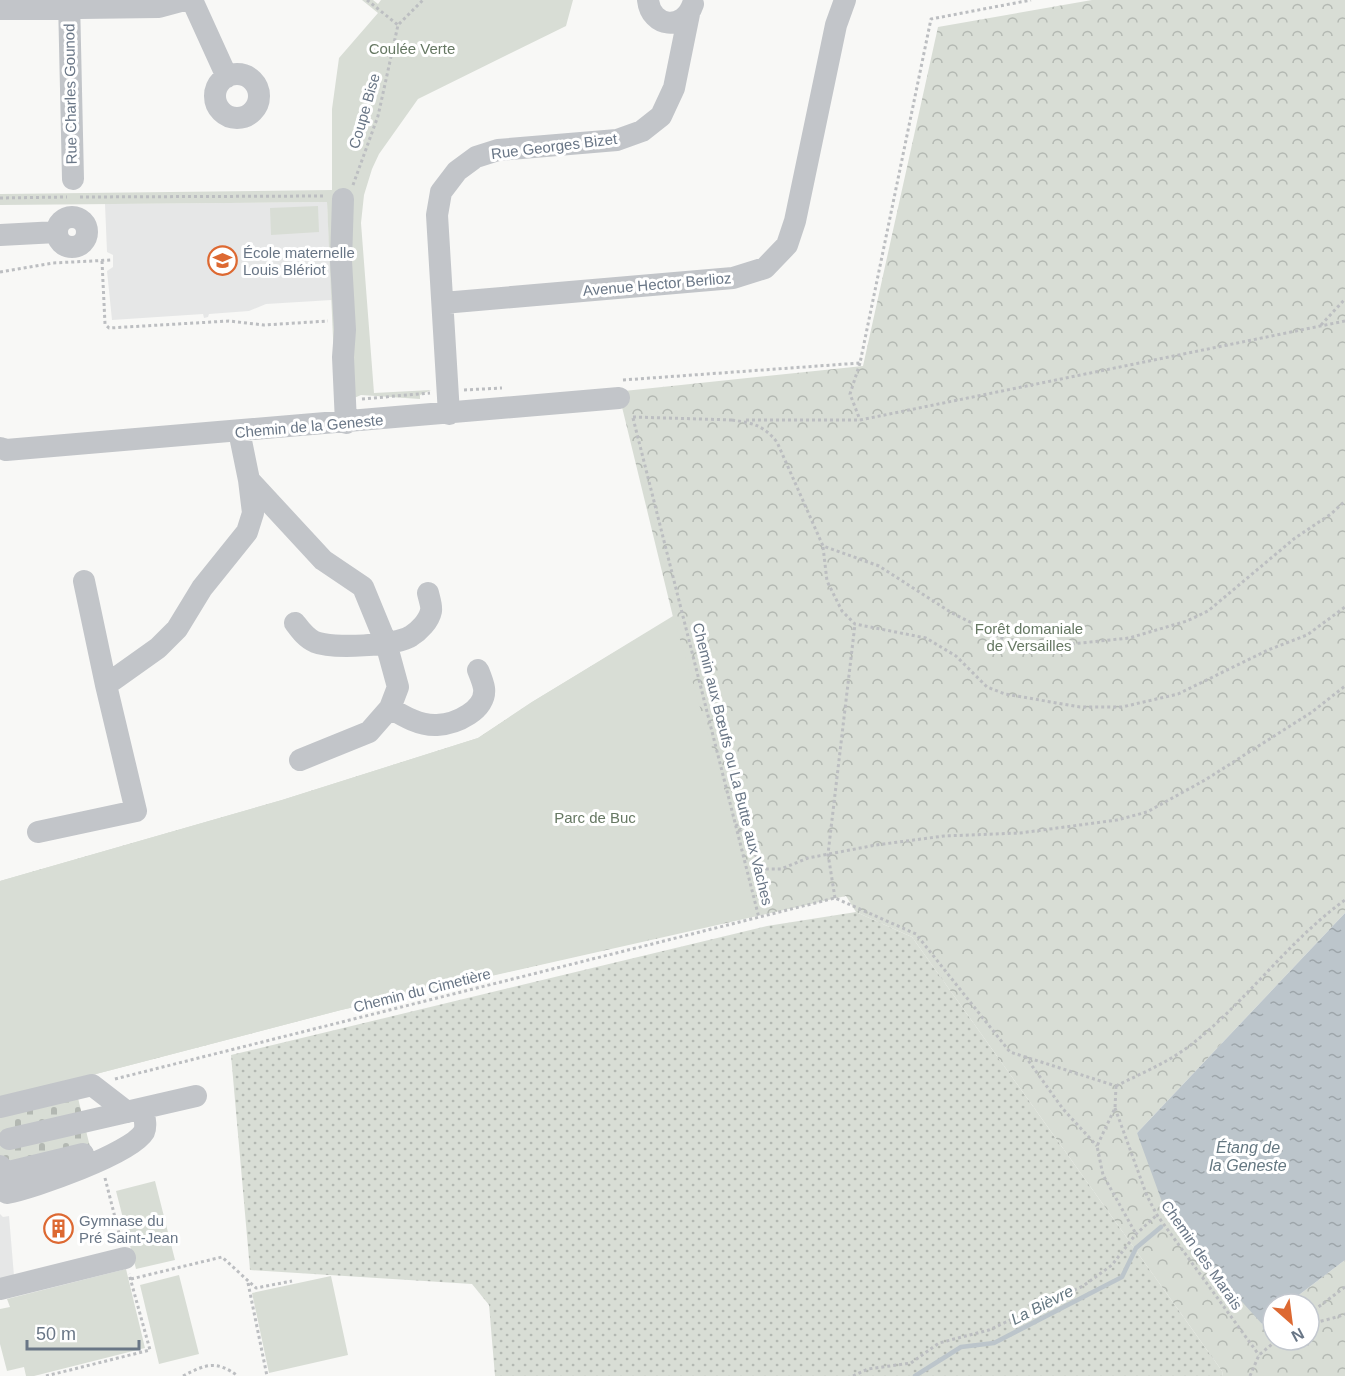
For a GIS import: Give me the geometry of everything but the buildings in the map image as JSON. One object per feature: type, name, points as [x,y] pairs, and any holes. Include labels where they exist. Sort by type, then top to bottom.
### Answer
[{"type":"street","points":[[0,9],[69,4],[159,7],[185,0]]},
{"type":"street","points":[[192,0],[227,77]]},
{"type":"street","points":[[648,0],[650,10],[669,36],[679,63]]},
{"type":"street","name":"Avenue Hector Berlioz","points":[[443,303],[734,278],[765,268],[787,245],[795,221],[836,25],[845,0]]},
{"type":"street","name":"Rue Charles Gounod","points":[[69,4],[73,179]]},
{"type":"street","name":"Rue Georges Bizet","points":[[660,21],[673,23],[685,18],[691,7]]},
{"type":"street","name":"Rue Georges Bizet","points":[[449,414],[437,215],[441,192],[457,171],[476,157],[498,150],[617,140],[642,131],[661,116],[674,88],[691,7]]},
{"type":"street","points":[[343,199],[341,261],[345,330],[343,357],[345,412]]},
{"type":"street","points":[[0,235],[57,232]]},
{"type":"street","name":"Chemin de la Geneste","points":[[0,448],[6,450],[239,431],[345,412],[449,414],[619,398]]},
{"type":"street","points":[[106,685],[158,648],[177,629],[202,588],[247,532],[254,513],[239,431]]},
{"type":"street","points":[[249,480],[323,560],[363,587],[386,643],[398,687],[390,708],[369,732],[300,760]]},
{"type":"street","points":[[38,832],[136,811],[84,581]]},
{"type":"street","points":[[295,624],[316,643],[340,647],[386,643],[410,637],[425,623],[432,609],[428,593]]},
{"type":"street","points":[[390,708],[409,719],[436,725],[462,719],[480,704],[485,690],[478,670]]},
{"type":"street","points":[[0,1107],[92,1085],[135,1110],[146,1125],[140,1136],[7,1193],[1,1171]]},
{"type":"street","points":[[9,1139],[196,1096]]},
{"type":"street","points":[[0,1289],[128,1268]]},
{"type":"path","points":[[367,0],[398,25],[423,0]]},
{"type":"path","name":"Coupe Bise","points":[[343,199],[351,192],[378,116],[398,25]]},
{"type":"path","points":[[0,198],[338,196],[343,199]]},
{"type":"path","points":[[0,272],[52,263],[111,260]]},
{"type":"path","points":[[102,261],[105,324],[109,328],[229,321],[264,325],[329,321]]},
{"type":"path","points":[[1320,326],[1345,299]]},
{"type":"path","points":[[633,417],[860,420],[1345,321]]},
{"type":"path","points":[[860,363],[850,394],[860,420]]},
{"type":"path","points":[[345,412],[448,391]]},
{"type":"path","name":"Chemin aux Bœufs ou La Butte aux Vaches","points":[[619,398],[627,398],[633,417],[759,918],[836,898]]},
{"type":"path","points":[[732,420],[750,422],[767,430],[777,442],[823,546],[827,581],[842,611],[855,624],[926,638],[956,656],[987,687],[1005,694],[1080,707],[1122,707],[1178,694],[1268,650],[1307,635],[1345,607]]},
{"type":"path","points":[[823,546],[879,566],[952,613],[1006,640],[1062,645],[1129,638],[1187,621],[1208,610],[1295,538],[1331,514],[1345,501]]},
{"type":"path","points":[[855,624],[828,854],[836,898],[916,934],[1010,1052],[1116,1086],[1153,1068],[1191,1045],[1224,1016],[1300,938],[1345,900]]},
{"type":"path","points":[[736,824],[761,864],[766,869],[781,869],[807,858],[944,836],[1020,833],[1117,820],[1147,812],[1215,774],[1312,712],[1345,686]]},
{"type":"path","name":"Chemin du Cimetière","points":[[92,1085],[759,918]]},
{"type":"path","points":[[1025,1056],[1062,1110],[1096,1146],[1103,1174],[1136,1234]]},
{"type":"path","points":[[1096,1146],[1115,1108],[1116,1086]]},
{"type":"path","name":"Chemin des Marais","points":[[1115,1108],[1147,1196],[1158,1215],[1259,1355]]},
{"type":"path","points":[[46,1376],[150,1350],[128,1268],[92,1158]]},
{"type":"path","points":[[853,1376],[868,1369],[911,1363],[939,1343],[989,1330],[1083,1286],[1112,1265],[1136,1234],[1158,1215]]},
{"type":"path","points":[[128,1268],[222,1257],[256,1288],[292,1281]]},
{"type":"path","points":[[248,1281],[267,1376]]},
{"type":"path","points":[[1321,1305],[1345,1287]]},
{"type":"path","points":[[1321,1321],[1345,1314]]},
{"type":"path","points":[[1250,1376],[1263,1352]]},
{"type":"path","points":[[183,1376],[205,1365],[222,1367],[238,1376]]},
{"type":"shaded area","name":"École maternelle Louis Blériot","points":[[327,202],[332,300],[266,304],[249,311],[209,314],[204,318],[203,314],[112,320],[107,271],[113,267],[113,255],[107,252],[105,204]]},
{"type":"shaded area","points":[[0,1214],[3,1217],[9,1216],[14,1276],[0,1284]]},
{"type":"green space","name":"Coulée Verte","points":[[362,0],[373,0],[378,4],[381,0],[573,0],[566,26],[418,99],[379,154],[372,169],[364,195],[361,223],[374,393],[431,390],[420,395],[420,399],[361,395],[336,406],[327,202],[0,205],[0,194],[332,190],[332,109],[339,58],[378,13]]},
{"type":"green space","name":"Forêt domaniale de Versailles","points":[[1092,0],[1345,0],[1345,913],[1137,1133],[1261,1322],[1261,1352],[1321,1352],[1321,1292],[1303,1292],[1345,1260],[1345,1376],[1223,1376],[1222,1371],[912,937],[856,912],[846,896],[341,1010],[0,1099],[0,881],[282,800],[478,738],[532,702],[673,617],[622,407],[624,391],[863,366],[938,27]]},
{"type":"green space","points":[[318,206],[319,232],[271,235],[270,208]]},
{"type":"green space","name":"Parc de Buc","points":[[673,616],[761,914],[341,1010],[0,1099],[0,881],[282,800],[478,738],[532,702]]},
{"type":"green space","points":[[856,912],[912,937],[1222,1371],[1223,1376],[495,1376],[489,1305],[472,1284],[250,1270],[231,1055],[767,926]]},
{"type":"green space","points":[[77,1094],[93,1159],[0,1176],[0,1113]]},
{"type":"green space","points":[[155,1181],[175,1260],[136,1269],[116,1191]]},
{"type":"green space","points":[[126,1269],[145,1348],[34,1376],[26,1376],[24,1367],[7,1371],[0,1344],[0,1309],[10,1307],[7,1299]]},
{"type":"green space","points":[[179,1275],[199,1354],[159,1364],[140,1285]]},
{"type":"green space","points":[[331,1276],[348,1355],[269,1373],[252,1293]]},
{"type":"water","name":"Étang de la Geneste","points":[[1345,913],[1345,1260],[1303,1292],[1261,1292],[1261,1323],[1169,1221],[1137,1133]]},
{"type":"waterway","name":"La Bièvre","points":[[915,1376],[961,1347],[994,1343],[1122,1277],[1136,1248],[1161,1227]]},
{"type":"place","name":"École maternelle Louis Blériot","points":[[222,261]]},
{"type":"place","name":"Gymnase du Pré Saint-Jean","points":[[58,1229]]}]
